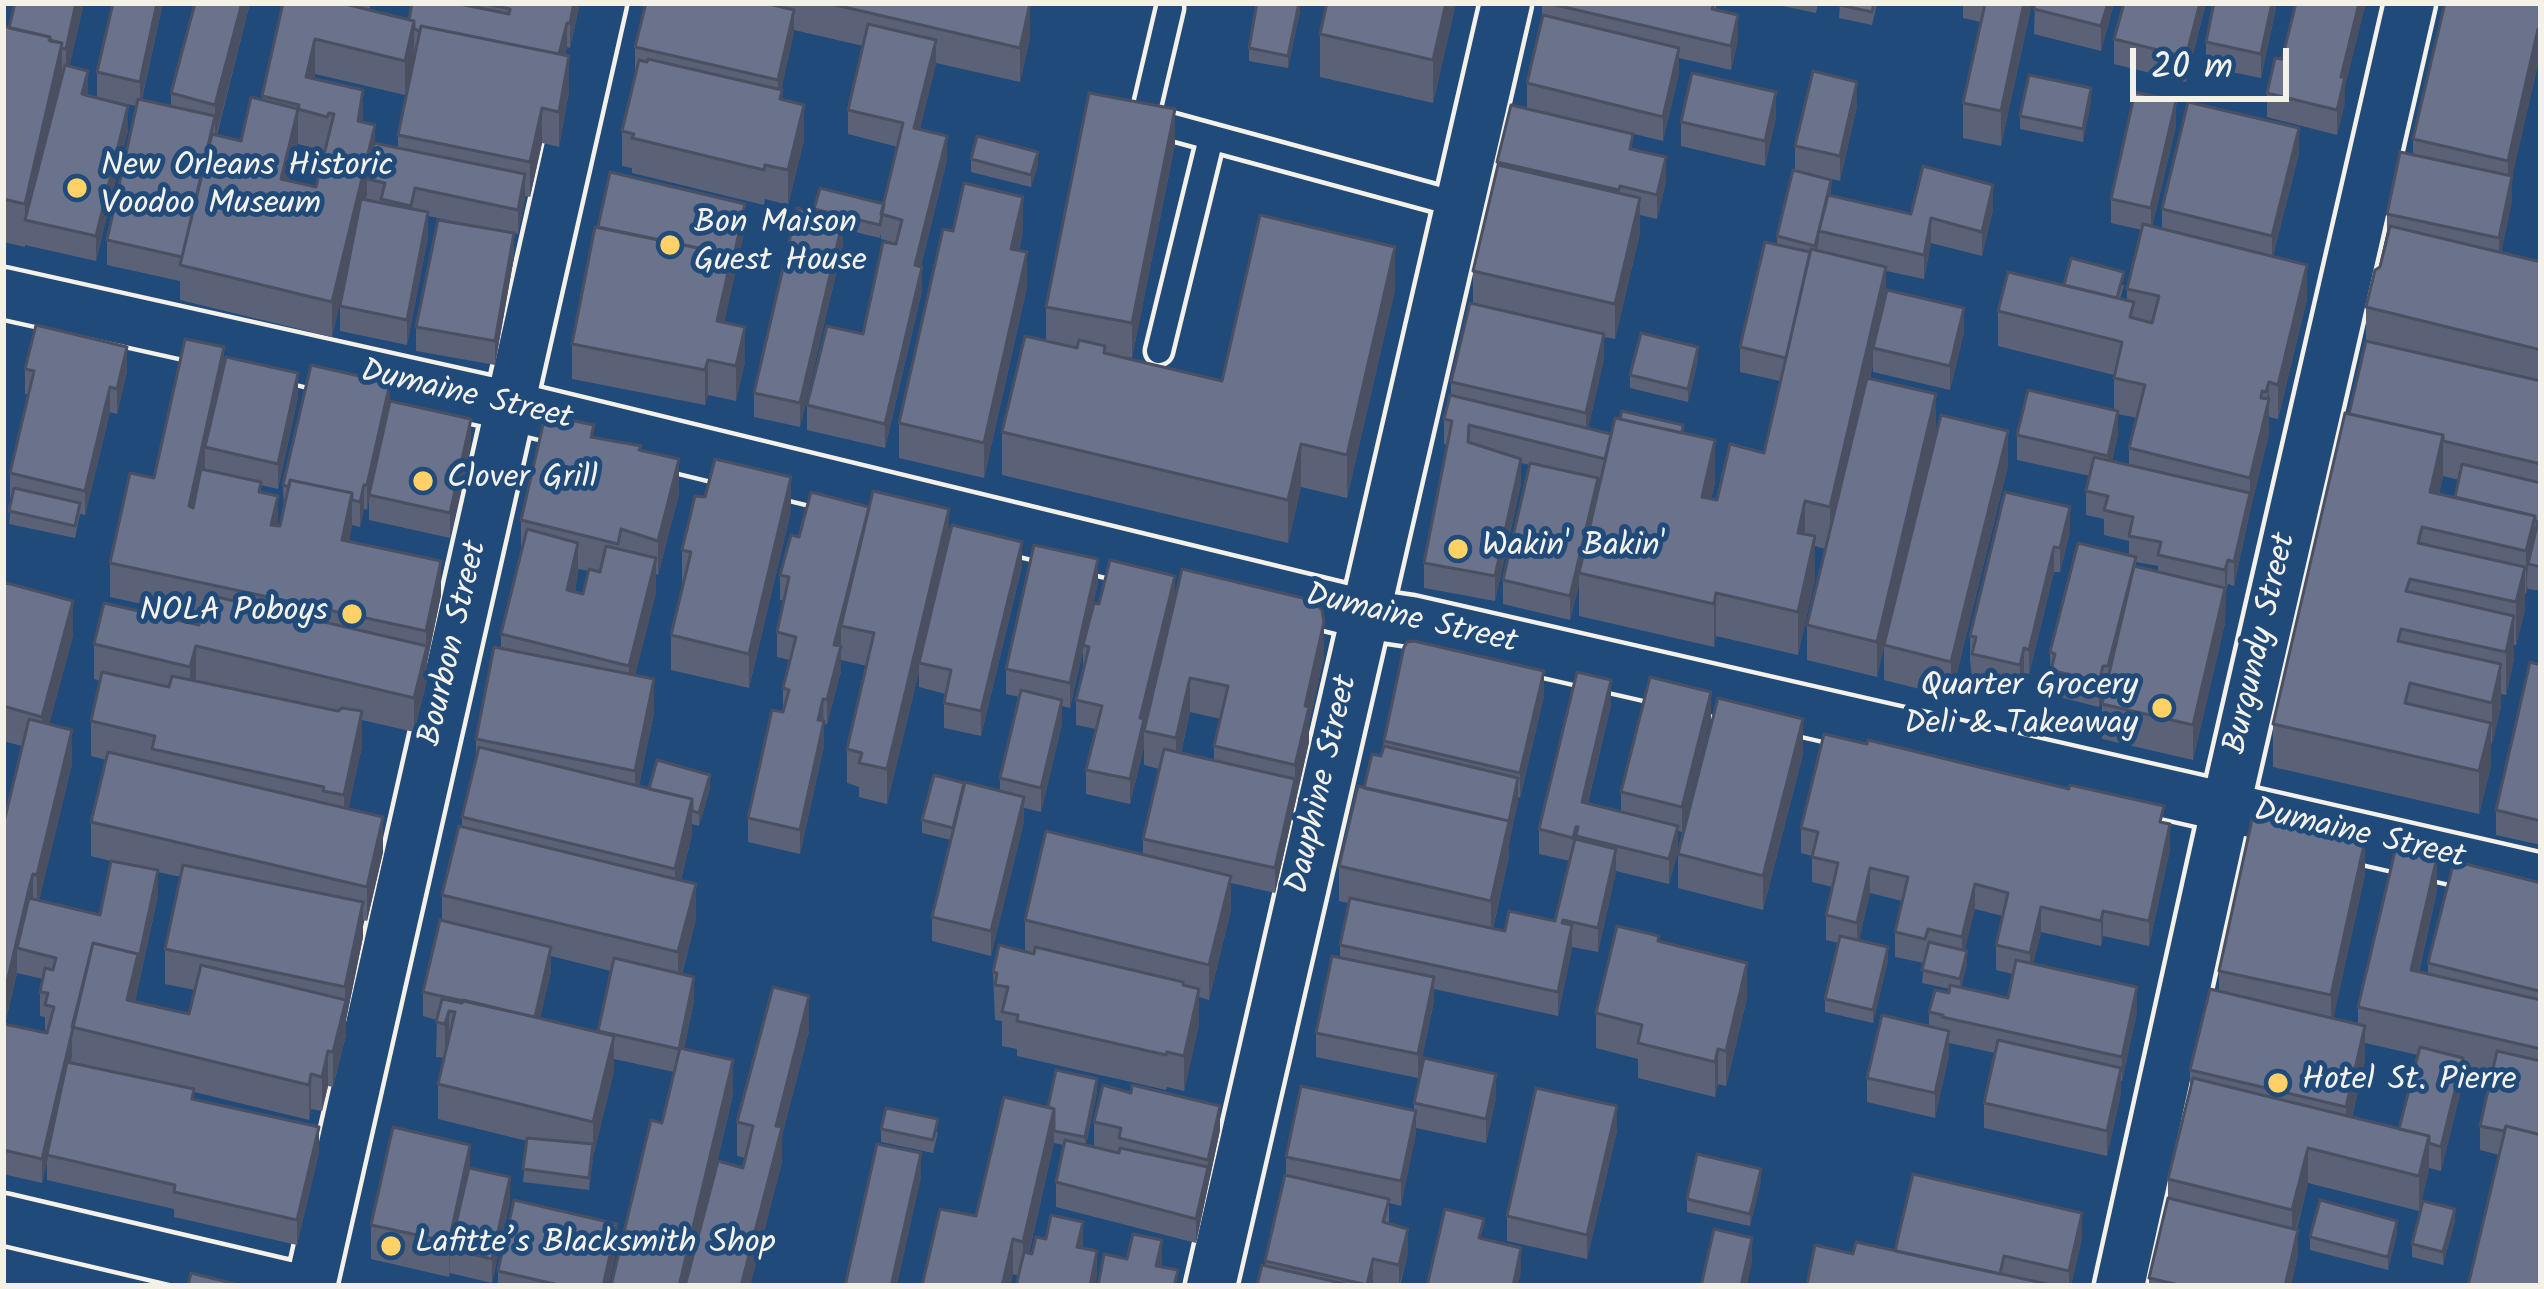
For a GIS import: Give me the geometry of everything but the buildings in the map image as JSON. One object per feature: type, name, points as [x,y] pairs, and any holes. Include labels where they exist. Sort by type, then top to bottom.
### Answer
[{"type":"street","name":"Bourbon Street","points":[[311,1286],[601,3]]},
{"type":"street","name":"Dauphine Street","points":[[1211,1286],[1506,3]]},
{"type":"street","name":"Burgundy Street","points":[[2120,1286],[2410,3]]},
{"type":"street","name":"Dumaine Street","points":[[3,293],[510,406],[1364,614],[2541,879]]},
{"type":"street","points":[[3,1219],[288,1286]]},
{"type":"lane","points":[[1170,8],[1144,119],[1460,205]]},
{"type":"lane","points":[[1159,351],[1211,138]]},
{"type":"place","name":"New Orleans Historic Voodoo Museum","points":[[77,188]]},
{"type":"place","name":"Bon Maison Guest House","points":[[670,245]]},
{"type":"place","name":"Clover Grill","points":[[423,481]]},
{"type":"place","name":"Wakin' Bakin'","points":[[1458,549]]},
{"type":"place","name":"NOLA Poboys","points":[[352,614]]},
{"type":"place","name":"Quarter Grocery Deli & Takeaway","points":[[2162,708]]},
{"type":"place","name":"Hotel St. Pierre","points":[[2278,1083]]},
{"type":"place","name":"Lafitte’s Blacksmith Shop","points":[[391,1246]]}]
